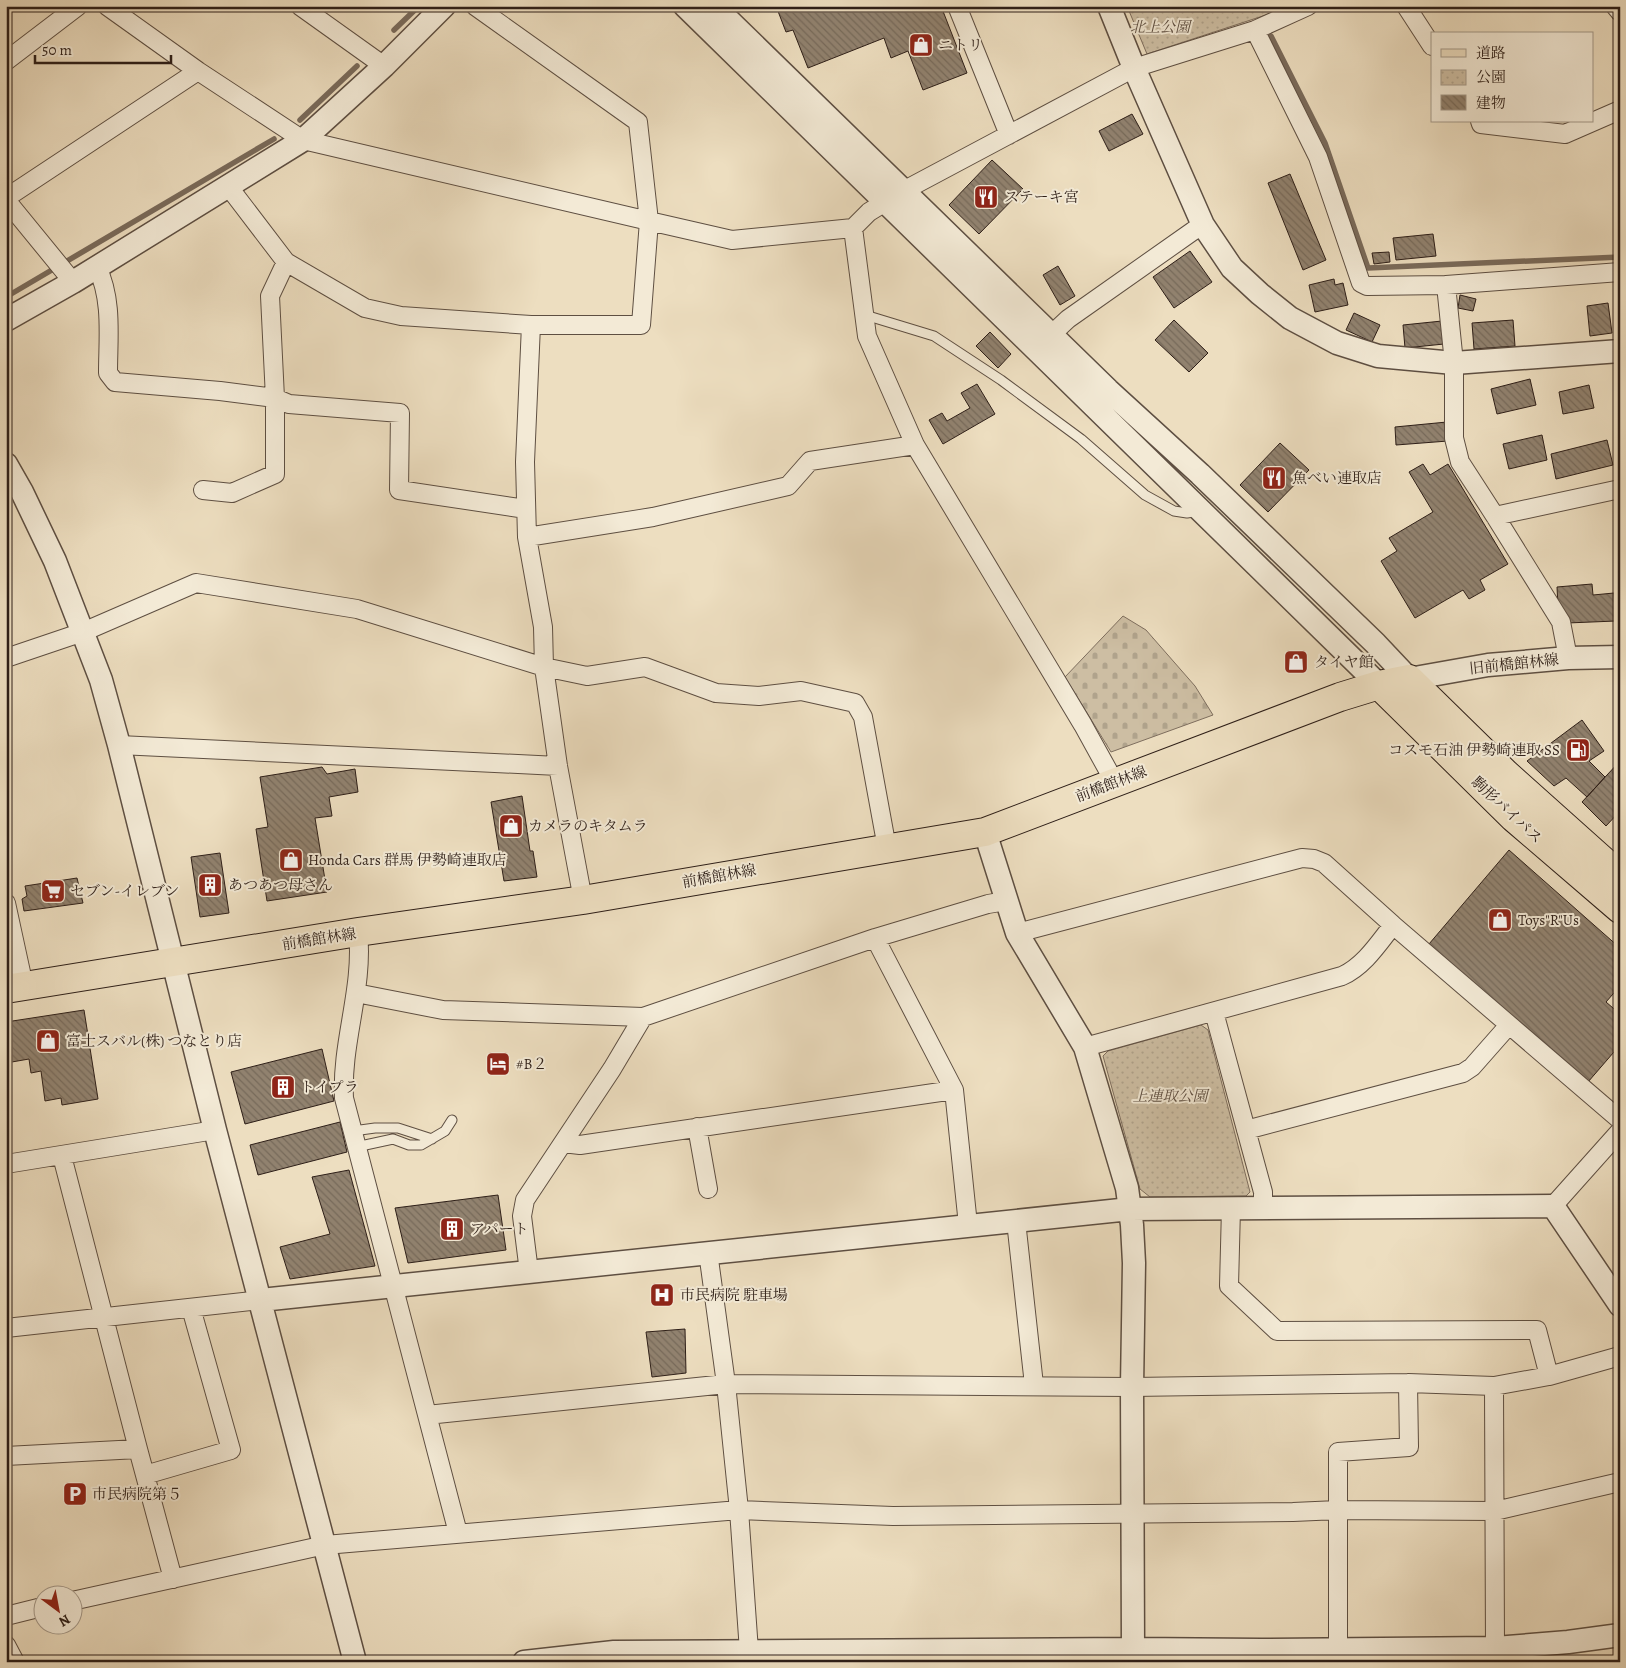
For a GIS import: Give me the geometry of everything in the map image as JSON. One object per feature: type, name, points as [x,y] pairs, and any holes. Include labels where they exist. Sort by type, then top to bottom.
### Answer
[{"type":"main road","name":"前橋館林線","points":[[15,987],[358,932],[583,900],[984,832],[1340,697],[1379,685],[1409,679]]},
{"type":"main road","name":"駒形バイパス","points":[[1409,679],[1506,774],[1620,876]]},
{"type":"main road","name":"駒形バイパス","points":[[1379,685],[1514,818],[1620,909]]},
{"type":"street","points":[[6,61],[78,6]]},
{"type":"street","points":[[107,6],[198,71],[303,140],[732,240],[853,228],[869,212],[894,196],[1134,68],[1255,30],[1304,7]]},
{"type":"street","points":[[300,6],[384,66]]},
{"type":"street","points":[[6,320],[73,282],[303,140],[384,66],[444,6]]},
{"type":"street","points":[[228,186],[286,262],[364,308],[401,316],[531,325],[641,325],[649,221],[638,122],[475,6]]},
{"type":"street","points":[[685,6],[894,196],[1051,335],[1200,474],[1376,644],[1409,679]]},
{"type":"street","points":[[714,6],[894,196],[1202,511],[1379,685]]},
{"type":"street","points":[[956,6],[1009,135]]},
{"type":"street","points":[[1109,6],[1134,68],[1204,225],[1232,268],[1290,318],[1337,343],[1378,356],[1454,363],[1620,351]]},
{"type":"street","points":[[1406,6],[1431,44]]},
{"type":"street","points":[[1615,6],[1620,12]]},
{"type":"street","points":[[1255,30],[1318,157],[1361,282],[1367,286],[1446,285],[1620,272]]},
{"type":"street","points":[[73,282],[6,199],[198,71]]},
{"type":"street","points":[[1594,121],[1620,110]]},
{"type":"street","points":[[1480,122],[1481,124],[1565,134],[1592,122]]},
{"type":"street","points":[[1051,335],[1068,319],[1193,230],[1204,225]]},
{"type":"street","points":[[853,228],[868,336],[916,444],[1078,716],[1115,783]]},
{"type":"street","points":[[204,490],[232,493],[275,474],[276,398],[270,296],[286,262]]},
{"type":"street","points":[[97,267],[102,278],[109,310],[108,374],[115,382],[276,398],[289,404],[400,413],[398,490],[526,510]]},
{"type":"street","points":[[1446,285],[1454,363],[1454,438],[1460,462],[1496,516],[1561,622],[1568,658]]},
{"type":"street","points":[[531,325],[525,462],[527,537],[544,627],[544,667],[558,766],[583,900]]},
{"type":"street","points":[[527,537],[653,518],[788,486],[810,461],[916,444]]},
{"type":"street","points":[[6,464],[22,492],[55,562],[101,680],[215,1130],[355,1662]]},
{"type":"street","points":[[1496,516],[1620,490]]},
{"type":"street","points":[[6,658],[83,632],[196,583],[357,609],[544,667],[587,676],[645,667],[716,693],[759,696],[801,690],[854,703],[864,717],[887,848]]},
{"type":"street","name":"旧前橋館林線","points":[[1409,679],[1488,665],[1568,658],[1620,657]]},
{"type":"street","points":[[119,745],[558,766]]},
{"type":"street","points":[[984,832],[1017,933],[1085,1047],[1127,1188],[1134,1263],[1132,1387],[1133,1649]]},
{"type":"street","points":[[1017,933],[1302,858],[1314,859],[1324,864],[1393,926],[1620,1120]]},
{"type":"street","points":[[356,992],[443,1010],[643,1017],[875,938],[988,904],[1006,901]]},
{"type":"street","points":[[6,903],[15,987]]},
{"type":"street","points":[[1085,1047],[1342,976],[1354,970],[1362,963],[1393,926]]},
{"type":"street","points":[[358,932],[360,951],[356,992],[343,1076],[344,1098],[458,1533]]},
{"type":"street","points":[[875,938],[954,1090],[968,1225]]},
{"type":"street","points":[[1214,1012],[1263,1192],[1263,1208]]},
{"type":"street","points":[[529,1272],[522,1209],[525,1200],[612,1069],[643,1017]]},
{"type":"street","points":[[1246,1130],[1463,1073],[1472,1067],[1509,1025]]},
{"type":"street","points":[[564,1143],[580,1145],[954,1090]]},
{"type":"street","points":[[697,1127],[708,1189]]},
{"type":"street","points":[[6,1164],[215,1130]]},
{"type":"street","points":[[6,1328],[708,1252],[1130,1209],[1554,1206],[1620,1131]]},
{"type":"street","points":[[62,1156],[173,1578]]},
{"type":"street","points":[[1554,1206],[1620,1305]]},
{"type":"street","points":[[1231,1208],[1229,1286],[1277,1331],[1537,1330],[1549,1376]]},
{"type":"street","points":[[1016,1221],[1034,1385]]},
{"type":"street","points":[[708,1252],[726,1384],[739,1510],[749,1651]]},
{"type":"street","points":[[145,1475],[231,1450],[192,1308]]},
{"type":"street","points":[[426,1415],[726,1384],[1132,1387],[1408,1382],[1494,1386],[1549,1376],[1620,1356]]},
{"type":"street","points":[[1338,1649],[1338,1452],[1409,1447],[1408,1382]]},
{"type":"street","points":[[1494,1386],[1495,1648]]},
{"type":"street","points":[[6,1456],[138,1449]]},
{"type":"street","points":[[82,1598],[325,1545],[739,1510],[893,1516],[1338,1510],[1495,1510],[1620,1482]]},
{"type":"street","points":[[6,1616],[32,1610]]},
{"type":"street","points":[[524,1662],[614,1652],[1133,1649],[1235,1656],[1338,1649],[1495,1648],[1568,1642],[1620,1635]]},
{"type":"street","points":[[6,1644],[15,1662]]},
{"type":"lane","points":[[864,314],[934,336],[1001,380],[1081,438],[1145,495],[1174,511],[1186,513],[1202,511]]},
{"type":"lane","points":[[355,1139],[393,1139],[409,1145],[422,1145],[445,1131],[452,1120]]},
{"type":"lane","points":[[355,1139],[375,1128],[398,1128],[432,1139]]},
{"type":"green space","name":"北上公園","points":[[1127,6],[1277,6],[1275,12],[1147,54]]},
{"type":"green space","points":[[1123,616],[1146,630],[1195,686],[1213,715],[1111,752],[1065,677]]},
{"type":"green space","name":"上連取公園","points":[[1201,1025],[1208,1030],[1250,1192],[1246,1196],[1150,1197],[1140,1189],[1103,1056],[1108,1051]]},
{"type":"building","name":"ニトリ","points":[[776,6],[941,6],[967,73],[923,90],[908,51],[891,58],[884,38],[808,68],[793,30],[786,32]]},
{"type":"building","points":[[1132,114],[1143,134],[1109,151],[1099,131]]},
{"type":"building","name":"ステーキ宮","points":[[992,160],[1023,189],[979,234],[949,205]]},
{"type":"building","points":[[1290,174],[1326,260],[1303,270],[1268,183]]},
{"type":"building","points":[[1433,234],[1436,256],[1396,260],[1393,238]]},
{"type":"building","points":[[1190,251],[1212,282],[1174,308],[1153,277]]},
{"type":"building","points":[[1389,252],[1390,262],[1374,264],[1372,253]]},
{"type":"building","points":[[1058,266],[1075,296],[1060,305],[1043,275]]},
{"type":"building","points":[[1334,279],[1335,285],[1343,283],[1348,305],[1315,312],[1309,285]]},
{"type":"building","points":[[1460,295],[1476,299],[1473,311],[1458,308]]},
{"type":"building","points":[[1608,303],[1612,333],[1590,336],[1587,306]]},
{"type":"building","points":[[1354,313],[1380,325],[1372,342],[1346,330]]},
{"type":"building","points":[[1174,320],[1208,353],[1189,372],[1155,340]]},
{"type":"building","points":[[1513,320],[1515,346],[1474,349],[1472,323]]},
{"type":"building","points":[[1442,321],[1444,344],[1405,348],[1403,325]]},
{"type":"building","points":[[990,332],[1011,354],[998,368],[976,346]]},
{"type":"building","points":[[1530,379],[1536,405],[1497,414],[1491,389]]},
{"type":"building","points":[[977,384],[995,414],[943,444],[929,420],[942,413],[947,421],[970,408],[961,393]]},
{"type":"building","points":[[1589,385],[1594,408],[1563,414],[1559,392]]},
{"type":"building","points":[[1447,422],[1448,441],[1396,445],[1395,427]]},
{"type":"building","points":[[1542,435],[1547,460],[1509,469],[1503,444]]},
{"type":"building","points":[[1607,440],[1613,465],[1556,479],[1551,454]]},
{"type":"building","name":"魚べい連取店","points":[[1280,443],[1309,470],[1268,512],[1240,485]]},
{"type":"building","points":[[1423,464],[1430,475],[1448,464],[1508,564],[1480,580],[1485,590],[1469,599],[1463,590],[1415,618],[1381,561],[1397,551],[1389,538],[1433,512],[1409,472]]},
{"type":"building","points":[[1592,584],[1593,595],[1614,593],[1616,621],[1567,623],[1558,607],[1557,587]]},
{"type":"building","points":[[1582,720],[1604,751],[1589,761],[1605,777],[1587,797],[1566,778],[1554,786],[1527,761]]},
{"type":"building","points":[[1620,761],[1620,811],[1606,826],[1582,802]]},
{"type":"building","name":"Honda Cars 群馬 伊勢崎連取店","points":[[322,767],[327,774],[355,769],[358,792],[329,797],[332,816],[315,818],[327,892],[267,901],[256,829],[268,827],[260,777]]},
{"type":"building","name":"カメラのキタムラ","points":[[522,796],[530,851],[533,851],[537,877],[504,881],[491,802]]},
{"type":"building","points":[[1509,850],[1620,948],[1620,986],[1606,1002],[1620,1014],[1620,1045],[1588,1082],[1429,944]]},
{"type":"building","name":"あつあつ母さん","points":[[220,853],[229,913],[200,917],[191,857]]},
{"type":"building","name":"セブン-イレブン","points":[[77,878],[83,903],[24,911],[22,899],[27,896],[25,886]]},
{"type":"building","name":"富士スバル(株) つなとり店","points":[[84,1010],[98,1099],[62,1105],[61,1098],[45,1101],[41,1071],[31,1073],[29,1059],[6,1063],[6,1022]]},
{"type":"building","name":"トイプラ","points":[[322,1049],[334,1101],[245,1124],[231,1072]]},
{"type":"building","points":[[340,1122],[347,1152],[258,1175],[250,1145]]},
{"type":"building","points":[[349,1170],[375,1266],[290,1279],[280,1247],[330,1234],[312,1177]]},
{"type":"building","name":"アパート","points":[[498,1195],[506,1250],[408,1263],[395,1208]]},
{"type":"building","points":[[685,1329],[686,1373],[652,1377],[646,1332]]},
{"type":"waterway","points":[[394,30],[419,6]]},
{"type":"waterway","points":[[1271,36],[1325,143],[1368,268],[1620,257]]},
{"type":"waterway","points":[[300,120],[357,66]]},
{"type":"waterway","points":[[6,297],[274,139]]},
{"type":"place","name":"ニトリ","points":[[921,45]]},
{"type":"place","name":"ステーキ宮","points":[[986,197]]},
{"type":"place","name":"魚べい連取店","points":[[1274,478]]},
{"type":"place","name":"タイヤ館","points":[[1296,662]]},
{"type":"place","name":"コスモ石油 伊勢崎連取 SS","points":[[1578,750]]},
{"type":"place","name":"カメラのキタムラ","points":[[511,826]]},
{"type":"place","name":"Honda Cars 群馬 伊勢崎連取店","points":[[291,860]]},
{"type":"place","name":"あつあつ母さん","points":[[210,885]]},
{"type":"place","name":"セブン-イレブン","points":[[53,891]]},
{"type":"place","name":"Toys\"R\"Us","points":[[1500,920]]},
{"type":"place","name":"富士スバル(株) つなとり店","points":[[48,1041]]},
{"type":"place","name":"#B２","points":[[498,1064]]},
{"type":"place","name":"トイプラ","points":[[283,1087]]},
{"type":"place","name":"アパート","points":[[452,1229]]},
{"type":"place","name":"市民病院 駐車場","points":[[662,1295]]},
{"type":"place","name":"市民病院第５","points":[[75,1494]]}]
